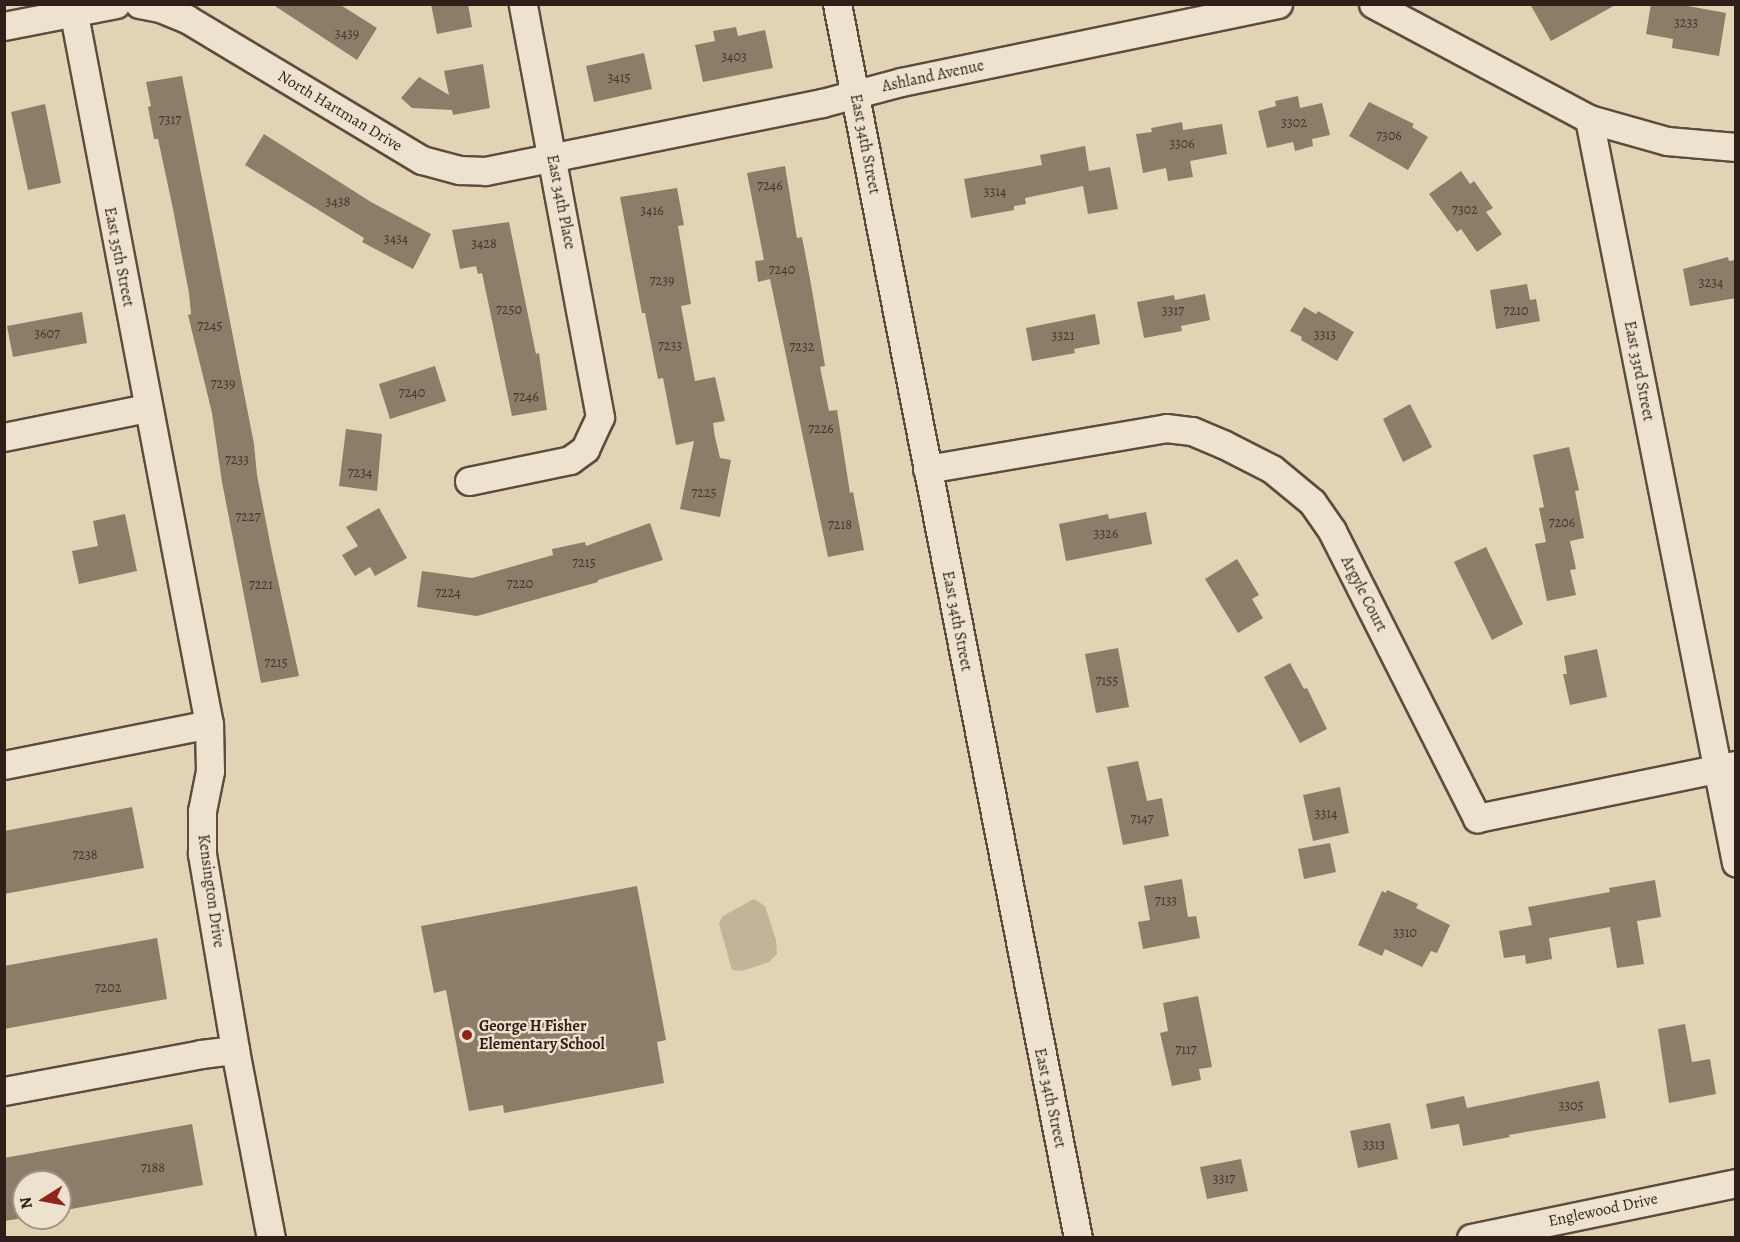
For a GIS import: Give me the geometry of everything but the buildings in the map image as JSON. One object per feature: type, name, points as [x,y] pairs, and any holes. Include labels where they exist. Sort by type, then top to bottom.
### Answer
[{"type":"street","points":[[4,26],[72,8],[116,4]]},
{"type":"street","name":"North Hartman Drive","points":[[139,4],[160,8],[187,19],[422,160],[454,169],[485,171],[553,159]]},
{"type":"street","name":"East 34th Place","points":[[469,481],[561,463],[579,455],[598,426],[599,400],[523,4]]},
{"type":"street","name":"East 34th Street","points":[[837,4],[1078,1238]]},
{"type":"street","name":"Ashland Avenue","points":[[553,159],[901,82],[1278,4]]},
{"type":"street","points":[[1373,4],[1588,118],[1667,141],[1736,147]]},
{"type":"street","name":"East 35th Street","points":[[72,8],[168,509]]},
{"type":"street","name":"East 33rd Street","points":[[1588,118],[1726,767],[1736,863]]},
{"type":"street","points":[[4,437],[147,408]]},
{"type":"street","name":"Argyle Court","points":[[927,469],[1166,428],[1192,431],[1272,469],[1312,502],[1332,531],[1477,818],[1726,767]]},
{"type":"street","name":"Kensington Drive","points":[[168,509],[209,724],[210,771],[202,811],[202,854],[235,1050],[271,1238]]},
{"type":"street","points":[[4,765],[209,724]]},
{"type":"street","points":[[4,1091],[201,1054],[235,1050]]},
{"type":"street","name":"Englewood Drive","points":[[1471,1238],[1736,1183]]},
{"type":"shaded area","points":[[754,899],[765,906],[776,940],[777,954],[769,962],[742,971],[732,970],[719,924],[723,916]]},
{"type":"place","name":"George H Fisher Elementary School","points":[[467,1035]]}]
